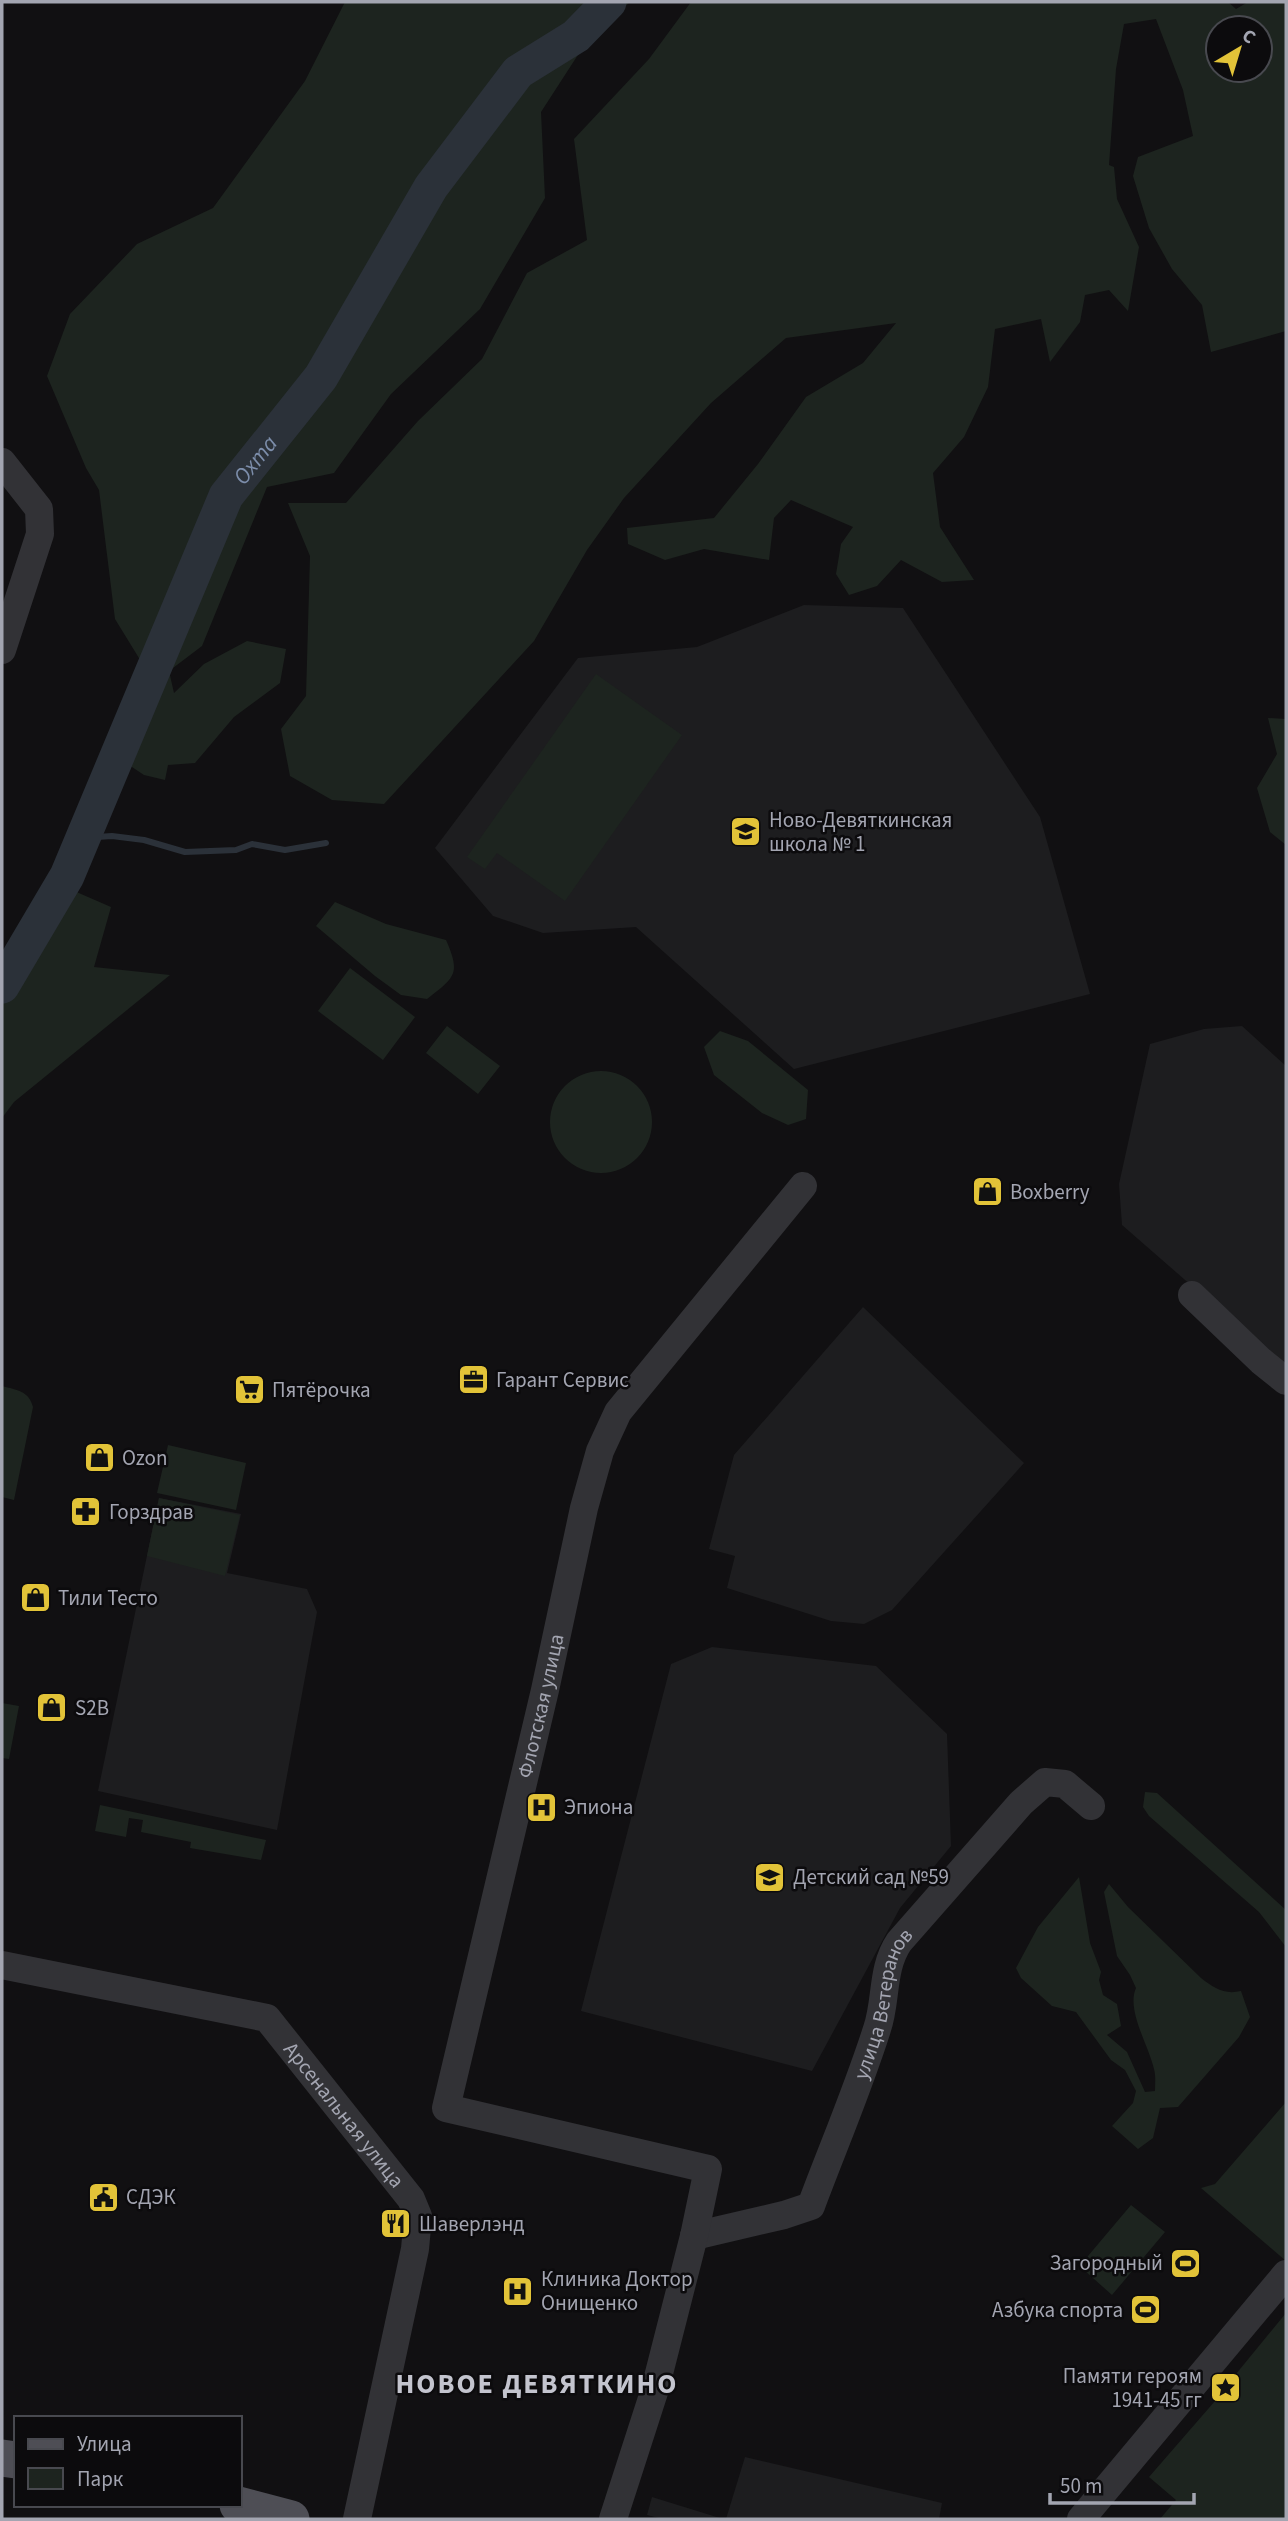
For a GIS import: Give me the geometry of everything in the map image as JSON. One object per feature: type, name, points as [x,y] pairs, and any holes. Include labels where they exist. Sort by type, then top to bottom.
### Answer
[{"type":"main road","points":[[242,2506],[291,2519]]},
{"type":"street","points":[[2,462],[39,509],[40,534],[2,650]]},
{"type":"street","name":"Флотская улица","points":[[694,2236],[708,2169],[446,2108],[545,1690],[584,1508],[600,1451],[618,1412],[803,1186]]},
{"type":"street","points":[[1192,1295],[1261,1361],[1286,1381]]},
{"type":"street","name":"улица Ветеранов","points":[[694,2236],[811,2206],[879,2026],[884,1982],[890,1958],[899,1942],[1021,1802],[1045,1782],[1065,1784],[1091,1806]]},
{"type":"street","name":"Арсенальная улица","points":[[2,1965],[267,2018],[411,2199],[418,2216],[415,2249],[357,2519]]},
{"type":"street","points":[[613,2519],[655,2389],[694,2236]]},
{"type":"street","points":[[1081,2519],[1286,2274]]},
{"type":"shaded area","name":"Ново-Девяткинская школа № 1","points":[[804,605],[903,608],[1040,817],[1090,994],[794,1069],[636,927],[543,933],[493,916],[435,848],[578,658],[697,647]]},
{"type":"shaded area","points":[[1242,1026],[1286,1066],[1286,1368],[1122,1225],[1119,1184],[1150,1044],[1204,1029]]},
{"type":"shaded area","points":[[863,1307],[1024,1463],[892,1610],[864,1624],[831,1621],[727,1588],[735,1556],[709,1549],[734,1455]]},
{"type":"shaded area","points":[[159,1498],[241,1514],[227,1573],[307,1589],[317,1612],[277,1830],[98,1791]]},
{"type":"shaded area","name":"Детский сад №59","points":[[712,1647],[876,1666],[947,1734],[951,1846],[900,1908],[812,2071],[581,2011],[671,1664]]},
{"type":"shaded area","points":[[745,2457],[942,2503],[939,2519],[726,2519]]},
{"type":"shaded area","points":[[652,2497],[723,2519],[663,2519],[647,2515]]},
{"type":"green space","points":[[345,2],[630,2],[585,44],[541,112],[545,198],[480,309],[391,394],[334,473],[267,487],[202,646],[169,671],[174,693],[204,664],[247,641],[286,649],[280,683],[234,717],[195,763],[168,765],[165,780],[144,775],[123,761],[150,676],[115,619],[99,490],[86,468],[47,376],[70,314],[137,244],[213,208],[305,81]]},
{"type":"green space","points":[[691,2],[1228,2],[1236,9],[1248,2],[1286,2],[1286,331],[1211,352],[1202,305],[1172,269],[1149,228],[1133,176],[1138,157],[1193,136],[1183,90],[1156,19],[1124,24],[1116,69],[1109,165],[1114,167],[1117,199],[1139,247],[1128,311],[1109,290],[1085,295],[1080,322],[1050,362],[1041,319],[995,329],[988,387],[964,437],[933,473],[940,527],[974,580],[942,582],[901,560],[877,586],[849,595],[836,574],[841,544],[853,527],[791,500],[774,518],[769,560],[704,549],[665,560],[628,544],[627,528],[714,518],[758,464],[806,397],[863,363],[896,323],[786,338],[711,403],[624,498],[587,550],[534,641],[384,804],[332,800],[290,776],[281,729],[306,696],[310,556],[288,503],[346,503],[418,421],[482,359],[527,273],[587,240],[574,139],[649,59]]},
{"type":"green space","points":[[596,674],[682,735],[565,901],[497,853],[485,869],[467,857]]},
{"type":"green space","points":[[1268,718],[1286,719],[1286,845],[1270,832],[1257,788],[1277,754]]},
{"type":"green space","points":[[65,887],[111,907],[94,967],[170,975],[14,1102],[2,1118],[2,1003]]},
{"type":"green space","points":[[335,902],[386,924],[446,940],[453,960],[453,974],[427,999],[401,995],[316,926]]},
{"type":"green space","points":[[350,968],[415,1017],[383,1060],[318,1011]]},
{"type":"green space","points":[[447,1026],[500,1066],[478,1094],[426,1053]]},
{"type":"green space","points":[[720,1031],[748,1041],[808,1090],[806,1119],[788,1125],[762,1113],[714,1075],[704,1047]]},
{"type":"green space","points":[[601,1071],[620,1075],[637,1086],[648,1103],[652,1122],[648,1141],[637,1158],[620,1169],[601,1173],[582,1169],[565,1158],[554,1141],[550,1122],[554,1103],[565,1086],[582,1075]]},
{"type":"green space","points":[[2,1386],[25,1394],[33,1407],[14,1500],[2,1497]]},
{"type":"green space","points":[[168,1445],[246,1463],[236,1510],[157,1493]]},
{"type":"green space","points":[[159,1498],[240,1515],[225,1576],[147,1556]]},
{"type":"green space","points":[[2,1703],[19,1706],[9,1759],[2,1758]]},
{"type":"green space","points":[[1145,1792],[1157,1793],[1286,1910],[1286,1947],[1259,1912],[1149,1816],[1143,1807]]},
{"type":"green space","points":[[100,1805],[266,1840],[261,1860],[190,1848],[191,1842],[141,1832],[143,1820],[129,1818],[126,1837],[95,1831]]},
{"type":"green space","points":[[1079,1877],[1090,1943],[1101,1972],[1099,1980],[1103,1995],[1117,2004],[1121,2026],[1107,2035],[1127,2052],[1145,2092],[1155,2091],[1155,2072],[1136,2017],[1136,1988],[1117,1956],[1104,1892],[1109,1884],[1128,1907],[1201,1978],[1219,1990],[1241,1991],[1250,2017],[1239,2037],[1178,2107],[1160,2108],[1153,2138],[1138,2149],[1112,2126],[1133,2103],[1136,2091],[1125,2070],[1111,2060],[1076,2012],[1052,2006],[1021,1978],[1016,1968],[1038,1927]]},
{"type":"green space","points":[[1286,2102],[1286,2261],[1201,2188],[1215,2184]]},
{"type":"green space","points":[[1131,2205],[1165,2232],[1112,2295],[1084,2270],[1088,2256]]},
{"type":"green space","points":[[1286,2313],[1286,2519],[1160,2519],[1176,2500],[1149,2477],[1215,2401],[1232,2397],[1236,2374]]},
{"type":"waterway","name":"Охта","points":[[2,986],[67,876],[226,496],[321,377],[431,187],[518,72],[576,36],[609,2]]},
{"type":"waterway","points":[[82,838],[112,836],[144,840],[185,852],[236,850],[252,844],[285,850],[326,843]]},
{"type":"place","name":"Ново-Девяткинская школа № 1","points":[[746,832]]},
{"type":"place","name":"Boxberry","points":[[987,1192]]},
{"type":"place","name":"Гарант Сервис","points":[[473,1380]]},
{"type":"place","name":"Пятёрочка","points":[[249,1390]]},
{"type":"place","name":"Ozon","points":[[99,1458]]},
{"type":"place","name":"Горздрав","points":[[86,1512]]},
{"type":"place","name":"Тили Тесто","points":[[35,1598]]},
{"type":"place","name":"S2B","points":[[52,1708]]},
{"type":"place","name":"Эпиона","points":[[541,1807]]},
{"type":"place","name":"Детский сад №59","points":[[770,1877]]},
{"type":"place","name":"СДЭК","points":[[103,2197]]},
{"type":"place","name":"Шаверлэнд","points":[[396,2224]]},
{"type":"place","name":"Загородный","points":[[1186,2263]]},
{"type":"place","name":"Клиника Доктор Онищенко","points":[[518,2291]]},
{"type":"place","name":"Азбука спорта","points":[[1146,2310]]},
{"type":"place","name":"Памяти героям 1941-45 гг","points":[[1225,2388]]},
{"type":"district","name":"НОВОЕ ДЕВЯТКИНО","points":[[537,2383]]}]
